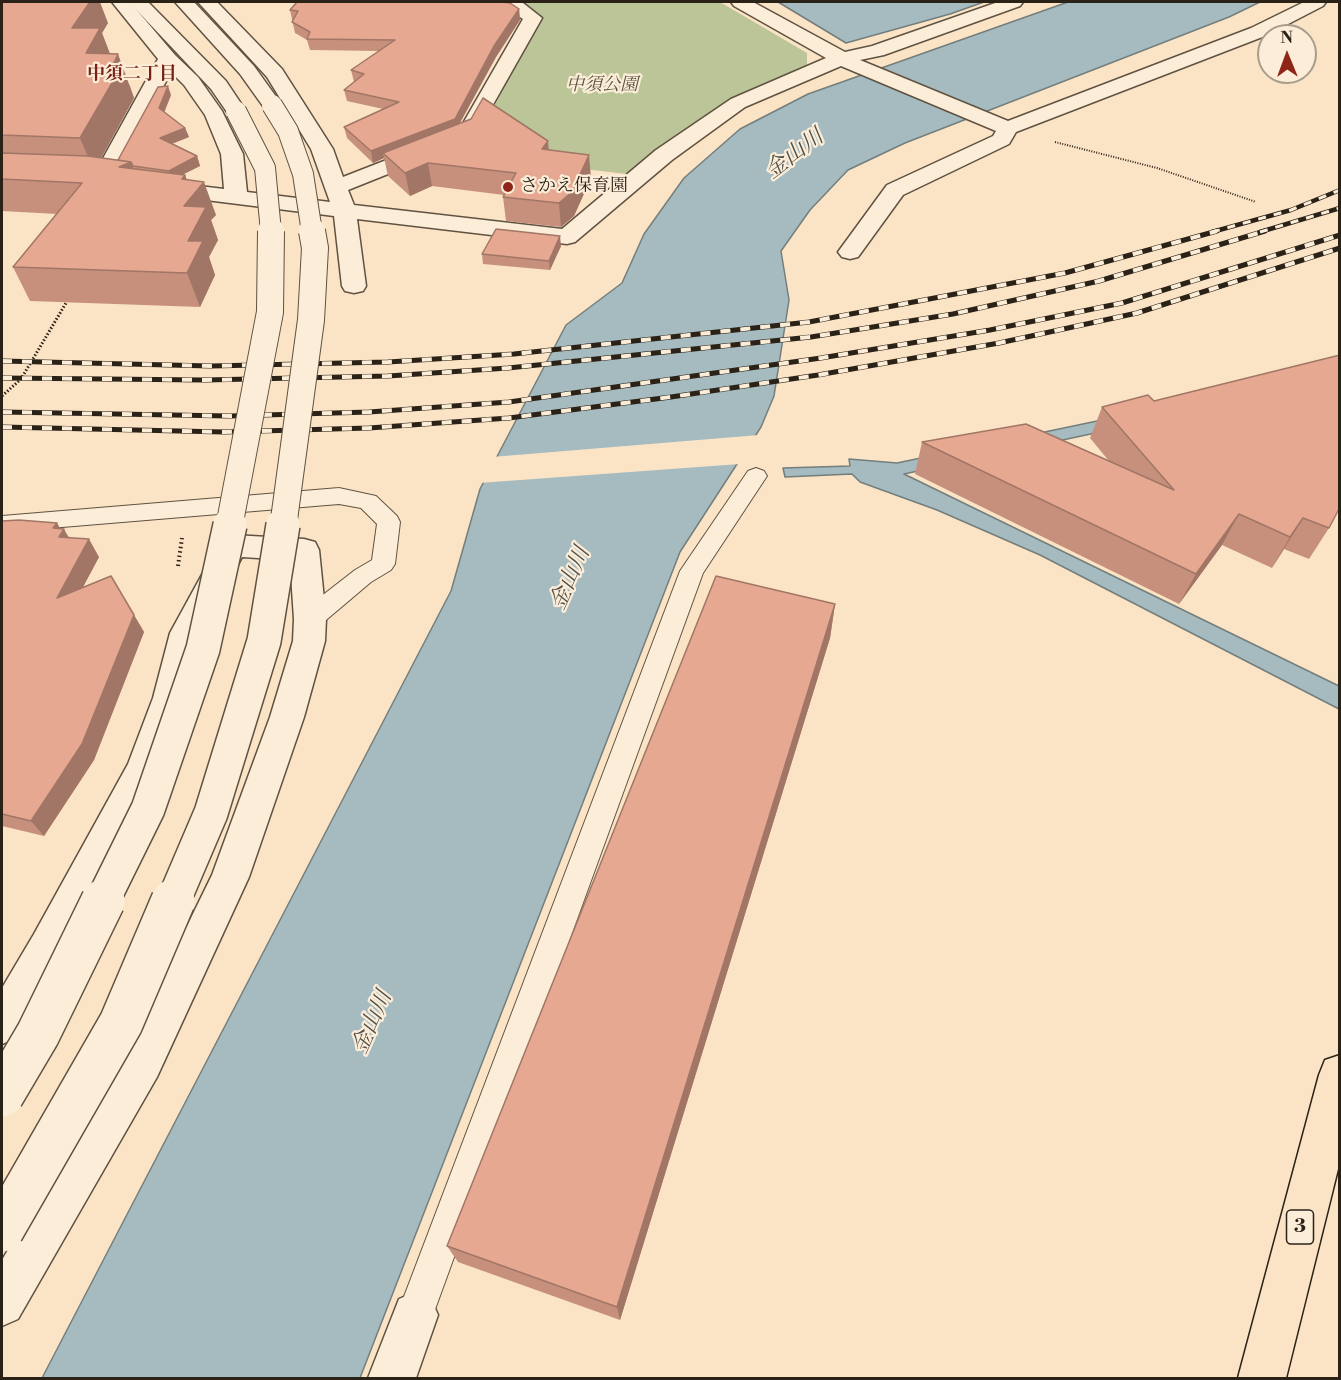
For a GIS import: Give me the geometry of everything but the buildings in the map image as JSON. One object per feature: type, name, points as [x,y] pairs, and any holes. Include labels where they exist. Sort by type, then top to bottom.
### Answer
[{"type":"highway","name":"3","points":[[1262,1378],[1340,1076]]},
{"type":"street","points":[[121,2],[168,59],[191,81],[215,115],[232,154],[236,198]]},
{"type":"street","points":[[2,1095],[38,1034],[148,808],[203,649],[229,529],[270,312],[272,238],[265,168],[236,111],[219,85],[138,2]]},
{"type":"street","points":[[2,1230],[121,1023],[211,813],[264,641],[283,525],[311,320],[315,248],[303,174],[288,131],[272,105],[247,70],[184,2]]},
{"type":"street","points":[[207,2],[275,74],[322,148],[345,212],[354,286]]},
{"type":"street","points":[[337,187],[466,136],[533,18],[517,8],[480,2]]},
{"type":"street","points":[[740,2],[861,69],[1008,128]]},
{"type":"street","points":[[147,186],[345,212],[567,237],[664,155],[738,103],[840,59],[876,51],[1014,2]]},
{"type":"street","points":[[850,252],[896,190],[1002,140],[1008,128],[1258,32],[1317,2]]},
{"type":"street","points":[[124,183],[91,179],[168,59]]},
{"type":"street","points":[[2,1024],[48,947],[144,768],[170,698],[186,633],[233,546],[304,550],[310,620],[309,641],[287,717],[230,876],[142,1063],[2,1303]]},
{"type":"street","points":[[392,1378],[415,1315]]},
{"type":"lane","points":[[415,1315],[692,570],[756,476]]},
{"type":"lane","points":[[2,524],[339,496],[368,502],[389,522],[383,564],[363,576],[310,620]]},
{"type":"path","points":[[1008,128],[1093,153],[1157,168],[1256,202]]},
{"type":"path","points":[[2,396],[21,379],[73,291]]},
{"type":"green space","name":"中須公園","points":[[504,2],[720,2],[807,53],[807,68],[774,79],[729,101],[627,174],[453,154],[480,136],[539,14],[527,5]]},
{"type":"water","points":[[778,2],[984,2],[950,14],[846,43]]},
{"type":"water","name":"金山川","points":[[1068,2],[1260,2],[1229,17],[905,143],[848,170],[810,210],[781,251],[789,300],[774,396],[761,427],[680,552],[360,1378],[42,1378],[451,591],[480,489],[566,325],[622,283],[644,234],[684,178],[740,129],[808,94]]},
{"type":"water","points":[[1159,408],[1170,417],[904,474],[1339,686],[1339,709],[1040,555],[937,510],[860,482],[852,474],[785,477],[783,468],[850,466],[849,459],[897,463]]},
{"type":"pier","points":[[759,435],[740,464],[479,483],[492,457]]},
{"type":"railway","points":[[1212,232],[1291,210],[1340,190]]},
{"type":"railway","points":[[1260,232],[1340,208]]},
{"type":"railway","points":[[2,361],[211,366],[388,362],[514,354],[809,322],[1065,273],[1217,231]]},
{"type":"railway","points":[[2,378],[205,380],[388,376],[508,368],[811,337],[953,314],[1099,281],[1265,231]]},
{"type":"railway","points":[[2,412],[230,416],[369,412],[509,402],[821,358],[990,330],[1122,303],[1340,235]]},
{"type":"railway","points":[[2,427],[224,432],[369,428],[509,418],[671,397],[818,375],[999,343],[1137,313],[1340,248]]},
{"type":"place","name":"さかえ保育園","points":[[508,187]]},
{"type":"district","name":"中須二丁目","points":[[132,75]]}]
